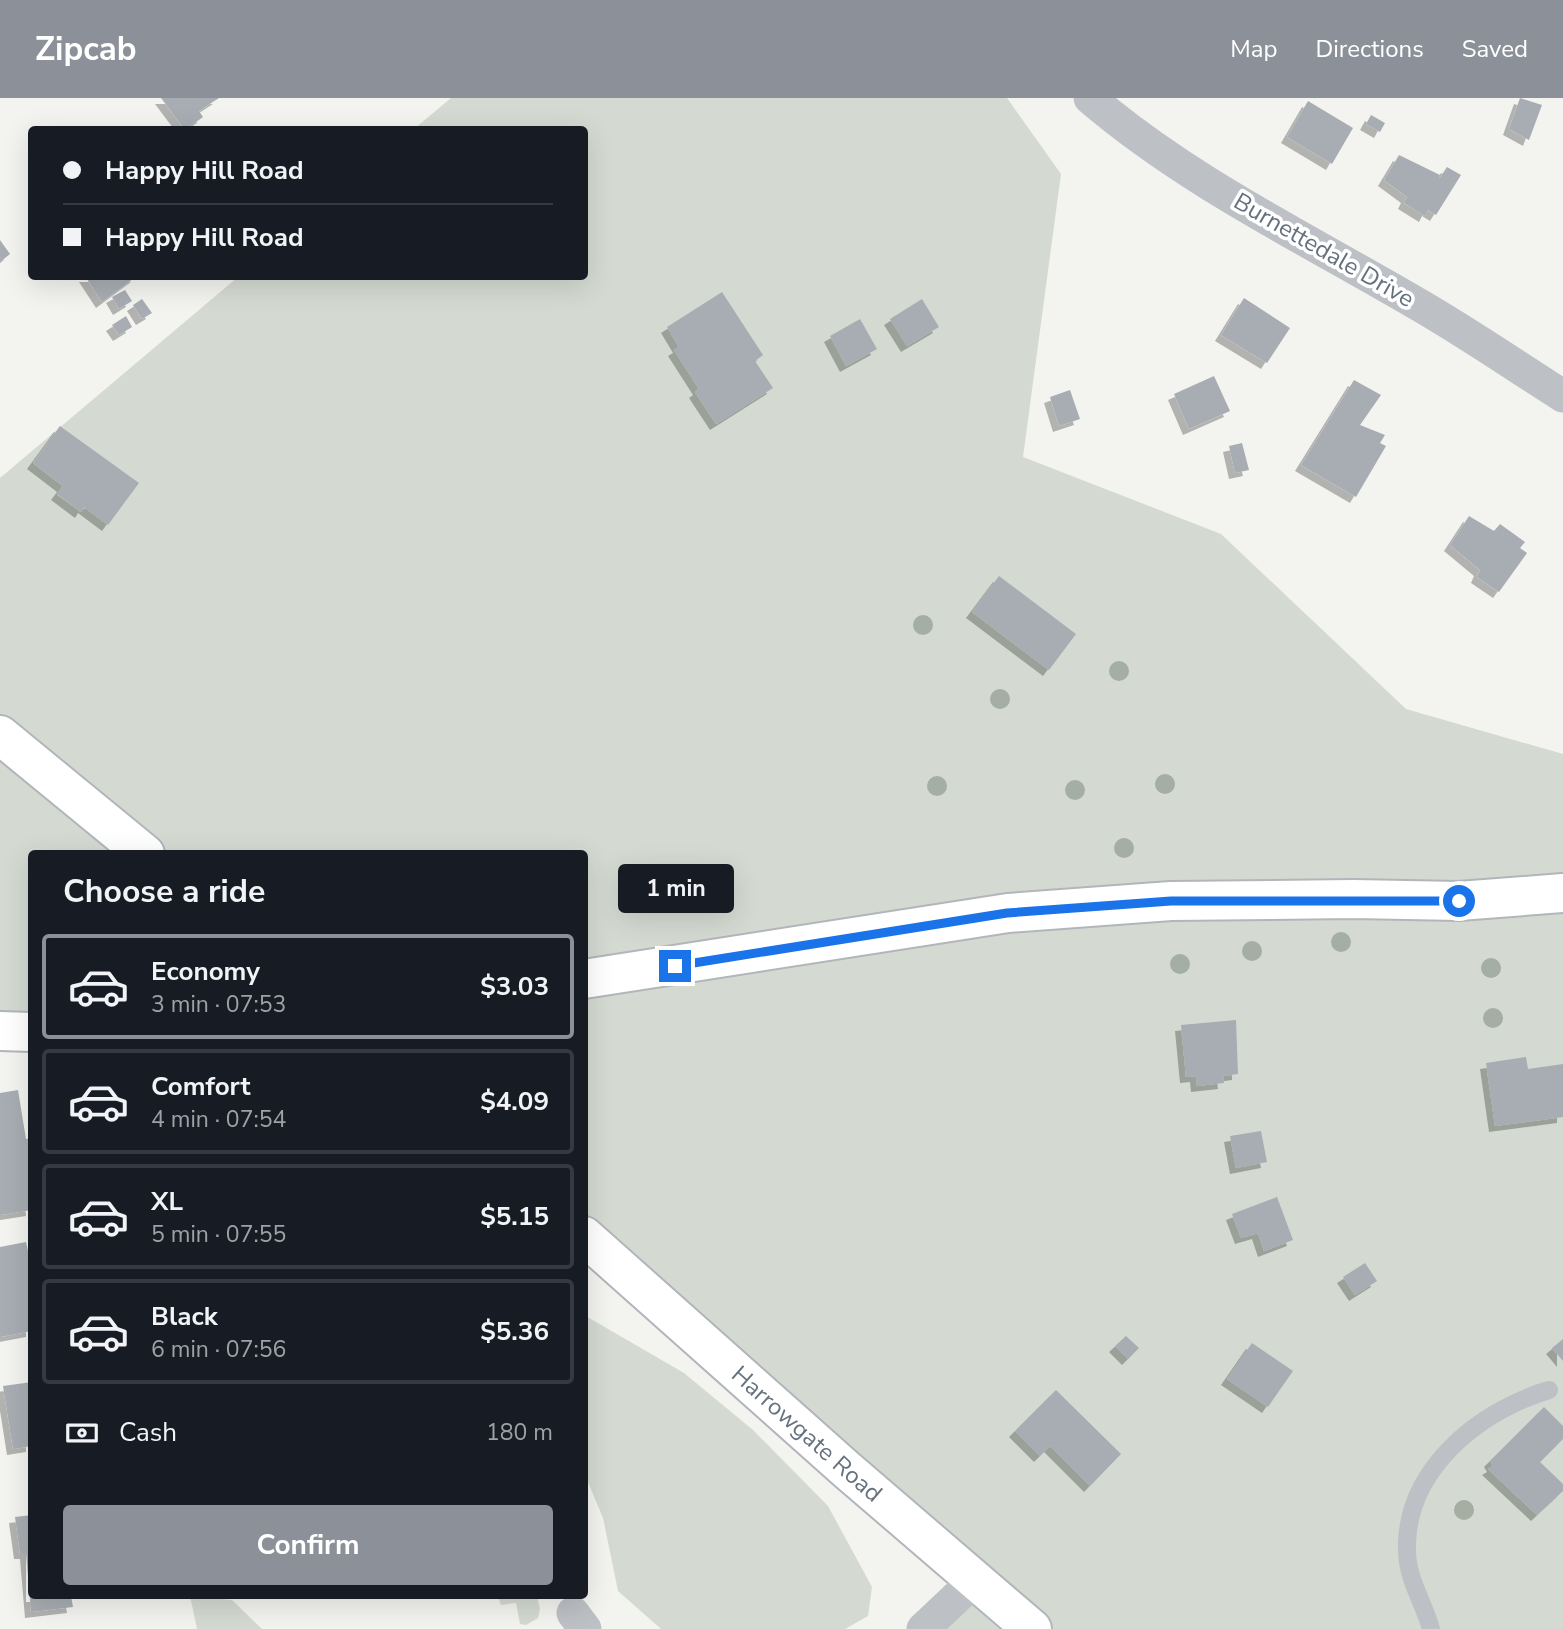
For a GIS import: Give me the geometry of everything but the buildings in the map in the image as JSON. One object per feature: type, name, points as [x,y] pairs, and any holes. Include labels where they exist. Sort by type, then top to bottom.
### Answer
[{"type":"street","name":"Burnettedale Drive","points":[[1090,98],[1117,121],[1245,206],[1417,303],[1563,396]]},
{"type":"street","points":[[0,735],[140,850]]},
{"type":"street","points":[[588,978],[1007,913],[1171,901],[1459,901],[1563,893]]},
{"type":"street","points":[[0,1031],[28,1032]]},
{"type":"street","name":"Harrowgate Road","points":[[588,1240],[1032,1629]]},
{"type":"street","points":[[923,1629],[975,1580]]},
{"type":"lane","points":[[1431,1629],[1412,1581],[1407,1553],[1408,1526],[1417,1499],[1438,1463],[1461,1436],[1489,1414],[1521,1398],[1549,1390]]},
{"type":"shaded area","points":[[451,98],[1007,98],[1061,174],[1023,457],[1221,534],[1406,709],[1563,754],[1563,1629],[923,1629],[975,1581],[588,1239],[588,850],[28,850],[28,1032],[0,1031],[0,478],[57,429],[33,463],[63,486],[57,495],[80,511],[138,483],[61,427],[234,280],[588,280],[588,126],[418,126]]},
{"type":"shaded area","points":[[588,1317],[684,1373],[753,1430],[828,1506],[872,1587],[868,1616],[845,1629],[661,1629],[618,1591],[603,1518],[588,1482]]},
{"type":"shaded area","points":[[191,1599],[232,1600],[262,1629],[197,1629]]},
{"type":"shaded area","points":[[499,1599],[538,1599],[540,1609],[538,1618],[526,1625],[520,1624],[516,1603],[501,1605]]},
{"type":"route","points":[[675,966],[1007,913],[1171,901],[1459,901]]}]
